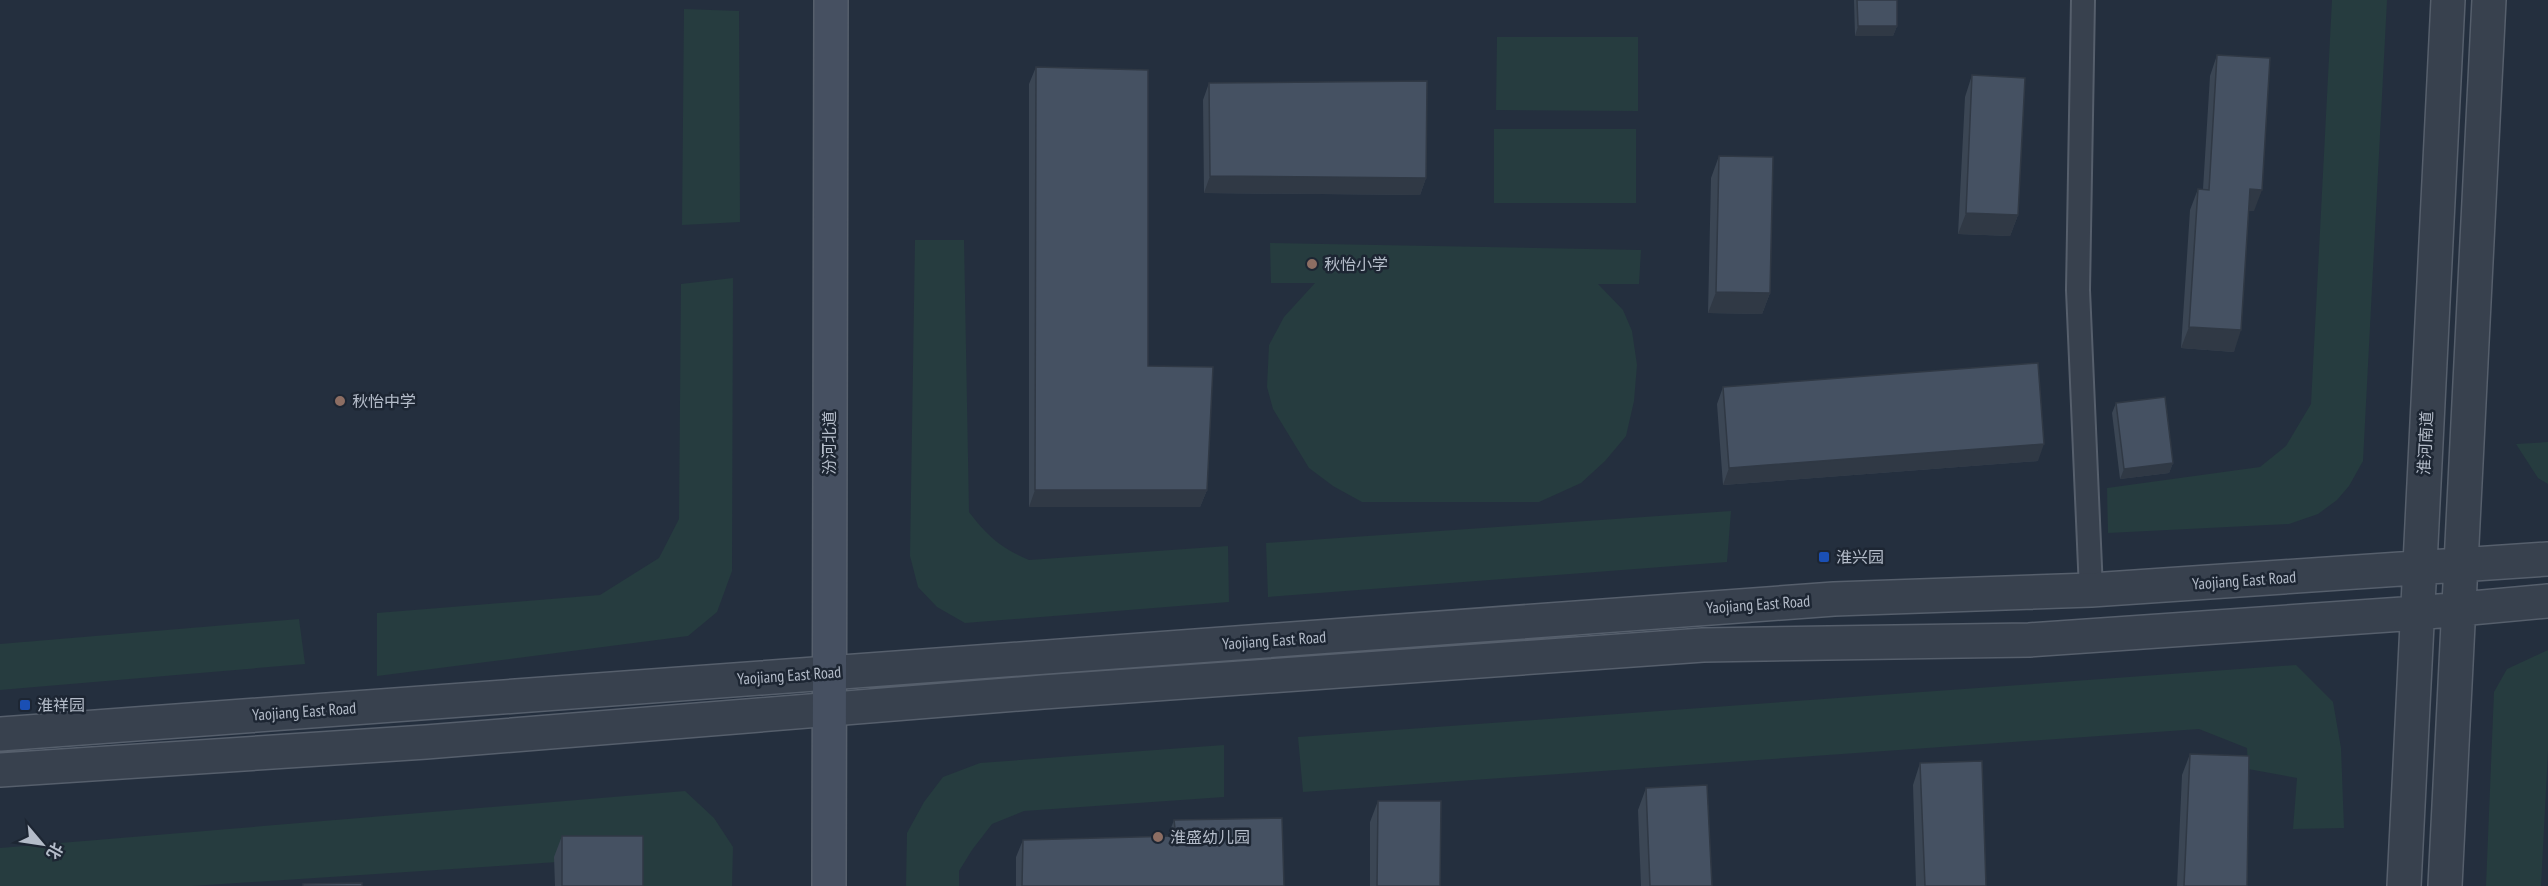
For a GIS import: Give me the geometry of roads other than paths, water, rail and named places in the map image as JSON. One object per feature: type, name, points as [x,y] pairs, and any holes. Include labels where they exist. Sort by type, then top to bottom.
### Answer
[{"type":"main road","name":"汾河北道","points":[[829,886],[831,0]]},
{"type":"street","name":"淮河南道","points":[[2404,886],[2448,0]]},
{"type":"street","points":[[2445,886],[2489,0]]},
{"type":"street","name":"Yaojiang East Road","points":[[0,734],[1834,599],[2091,590],[2548,559]]},
{"type":"street","points":[[0,770],[426,742],[1703,645],[2029,640],[2417,613],[2548,601]]},
{"type":"lane","points":[[2083,0],[2078,290],[2091,590]]},
{"type":"place","name":"秋怡小学","points":[[1312,264]]},
{"type":"place","name":"秋怡中学","points":[[340,401]]},
{"type":"place","name":"淮兴园","points":[[1824,557]]},
{"type":"place","name":"淮祥园","points":[[25,705]]},
{"type":"place","name":"淮盛幼儿园","points":[[1158,837]]}]
